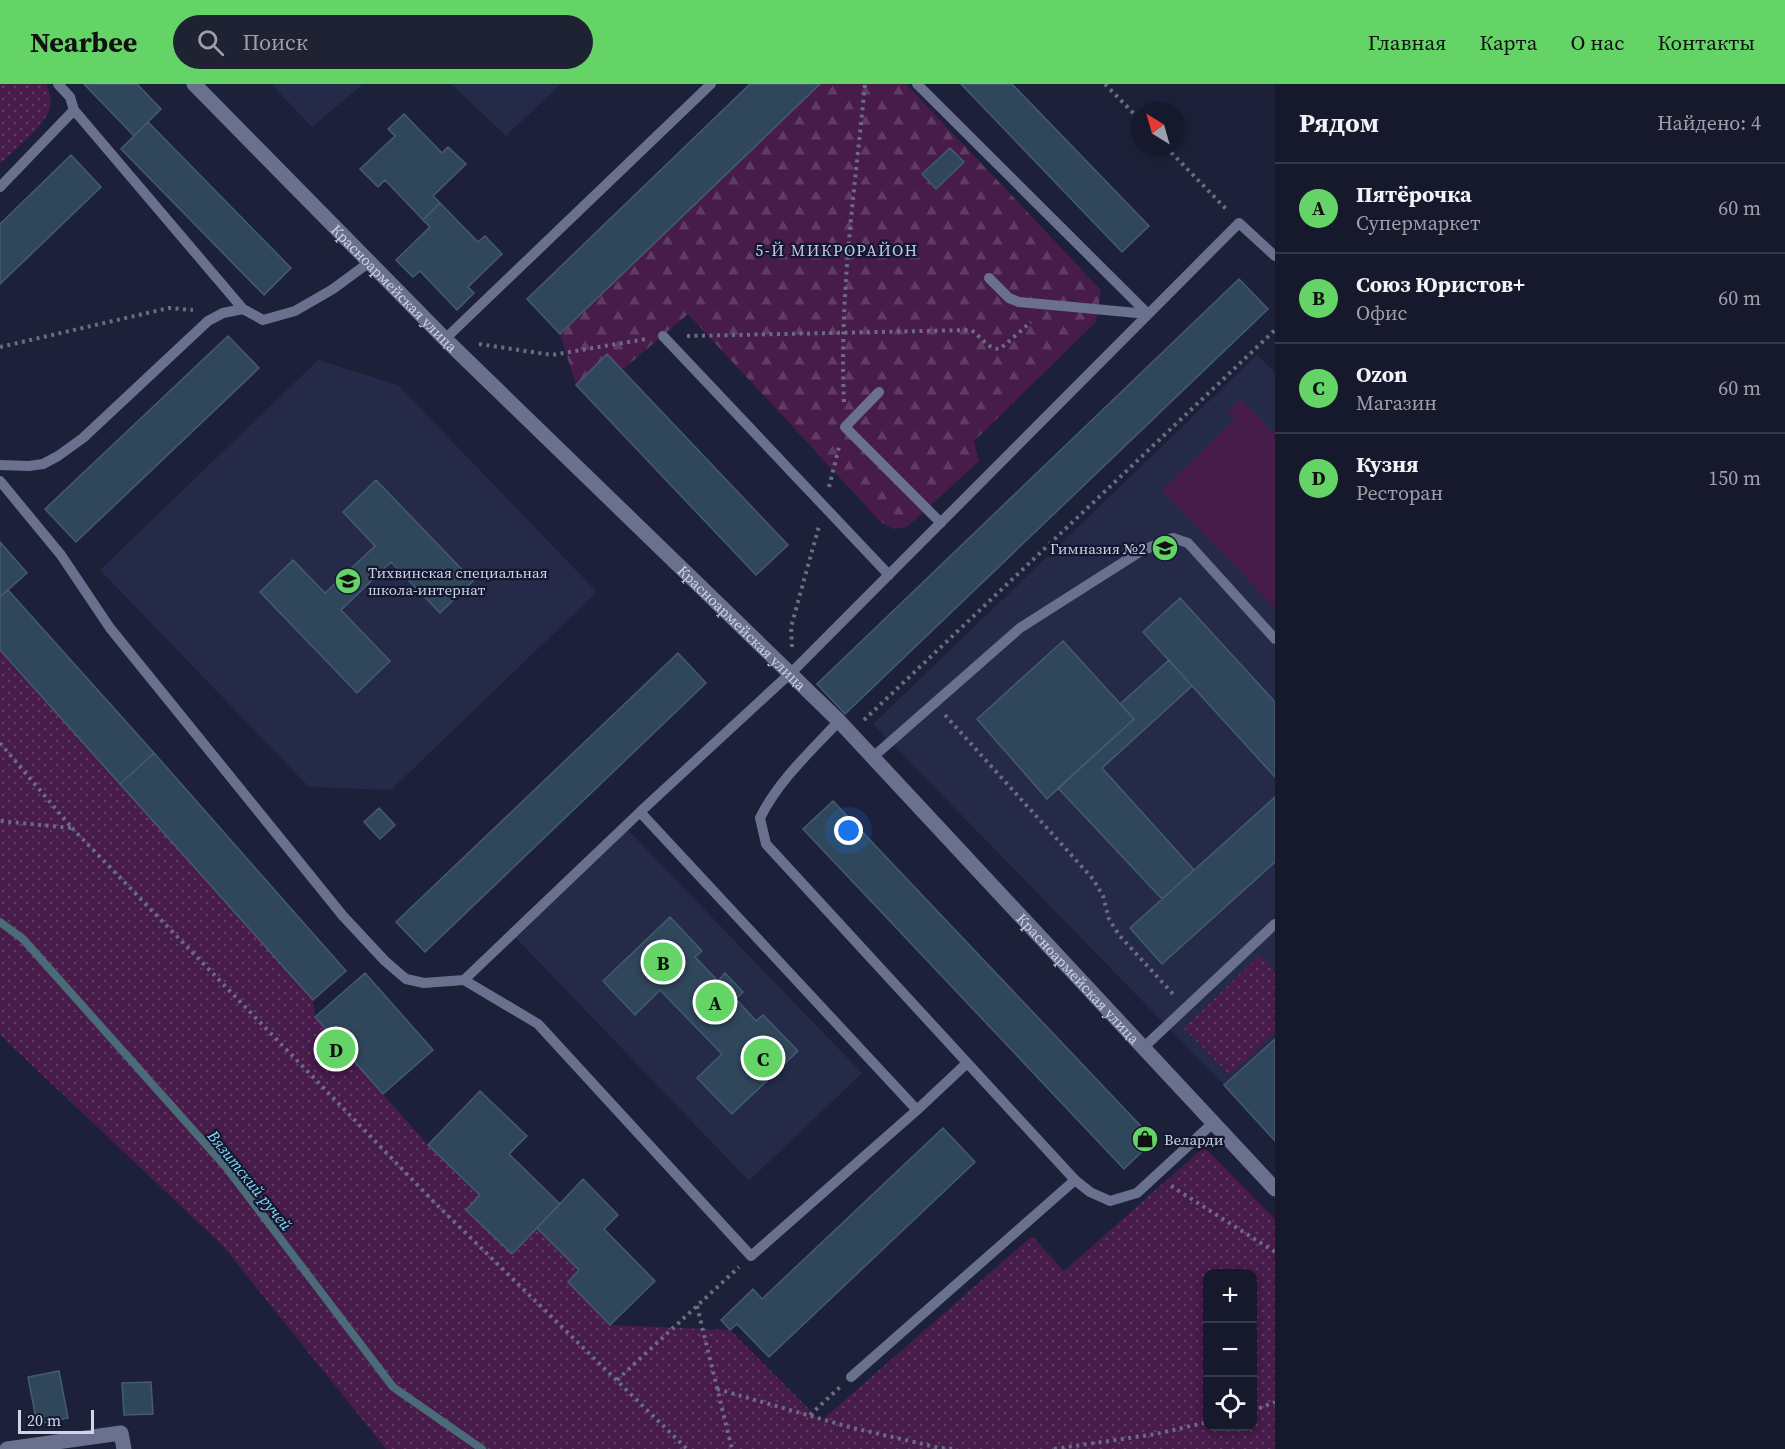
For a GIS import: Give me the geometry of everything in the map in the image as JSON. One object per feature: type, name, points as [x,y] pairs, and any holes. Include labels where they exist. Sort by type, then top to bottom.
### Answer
[{"type":"street","name":"Красноармейская улица","points":[[194,84],[446,339],[793,670],[1275,1189]]},
{"type":"street","points":[[7,1449],[121,1433],[123,1449]]},
{"type":"lane","points":[[58,84],[70,97],[74,110],[243,309],[263,320],[295,311],[333,289],[371,261]]},
{"type":"lane","points":[[446,339],[711,84]]},
{"type":"lane","points":[[917,84],[1149,314]]},
{"type":"lane","points":[[0,187],[74,110]]},
{"type":"lane","points":[[464,980],[793,670],[1239,223],[1275,256]]},
{"type":"lane","points":[[989,278],[1009,298],[1019,302],[1149,314]]},
{"type":"lane","points":[[0,465],[43,464],[58,456],[83,438],[208,321],[223,313],[243,309]]},
{"type":"lane","points":[[663,336],[889,575]]},
{"type":"lane","points":[[879,392],[845,427],[941,523]]},
{"type":"lane","points":[[0,480],[61,555],[110,628],[343,916],[385,961],[406,979],[424,983],[464,980],[538,1024],[751,1256],[967,1063]]},
{"type":"lane","points":[[873,757],[1020,628],[1141,551],[1173,538],[1188,543],[1275,639]]},
{"type":"lane","points":[[839,721],[768,801],[760,818],[765,843],[1074,1180],[1090,1192],[1110,1201],[1137,1193],[1214,1122]]},
{"type":"lane","points":[[640,812],[917,1110]]},
{"type":"lane","points":[[1144,1047],[1275,924]]},
{"type":"lane","points":[[851,1377],[1074,1180]]},
{"type":"path","points":[[793,670],[792,627],[845,427],[842,370],[848,263],[865,84]]},
{"type":"path","points":[[1105,84],[1131,111]]},
{"type":"path","points":[[1175,156],[1239,223]]},
{"type":"path","points":[[446,339],[552,355],[663,336],[971,330],[979,335],[988,346],[1000,349],[1050,304]]},
{"type":"path","points":[[0,347],[169,308],[196,310],[208,321]]},
{"type":"path","points":[[850,733],[1275,330]]},
{"type":"path","points":[[934,704],[1093,879],[1103,896],[1109,919],[1119,935],[1186,1008]]},
{"type":"path","points":[[0,743],[72,828],[434,1202],[687,1449]]},
{"type":"path","points":[[0,821],[72,828]]},
{"type":"path","points":[[1155,1176],[1275,1252]]},
{"type":"path","points":[[617,1380],[751,1256]]},
{"type":"path","points":[[697,1306],[732,1449]]},
{"type":"path","points":[[809,1415],[851,1377]]},
{"type":"path","points":[[717,1389],[883,1435],[940,1448],[955,1449]]},
{"type":"path","points":[[1257,1409],[1275,1402]]},
{"type":"path","points":[[1054,1449],[1156,1434],[1203,1423]]},
{"type":"shaded area","points":[[271,84],[363,84],[312,127]]},
{"type":"shaded area","points":[[451,84],[561,84],[506,136]]},
{"type":"shaded area","name":"Гимназия №2","points":[[1257,355],[1275,373],[1275,1039],[1224,1085],[873,724]]},
{"type":"shaded area","name":"Тихвинская специальная школа-интернат","points":[[318,360],[398,385],[597,592],[391,790],[309,787],[100,570]]},
{"type":"shaded area","points":[[628,830],[862,1073],[749,1181],[516,938]]},
{"type":"green space","points":[[0,84],[46,84],[51,101],[48,114],[43,121],[0,164]]},
{"type":"green space","points":[[820,84],[906,84],[1101,290],[1096,322],[974,441],[979,461],[907,527],[893,529],[881,522],[688,314],[622,370],[607,355],[576,385],[560,334]]},
{"type":"green space","points":[[1241,400],[1275,435],[1275,608],[1162,490],[1235,420],[1228,412]]},
{"type":"green space","points":[[0,650],[313,1000],[315,1017],[428,1145],[480,1195],[466,1210],[512,1254],[537,1228],[579,1270],[568,1282],[610,1325],[730,1330],[821,1421],[1032,1236],[1064,1271],[1204,1147],[1275,1219],[1275,1449],[386,1449],[222,1245],[0,1035]]},
{"type":"green space","points":[[1260,955],[1275,971],[1275,1032],[1230,1075],[1184,1028]]},
{"type":"building","points":[[84,84],[137,84],[161,109],[134,136]]},
{"type":"building","points":[[750,84],[820,84],[560,334],[527,299]]},
{"type":"building","points":[[961,84],[1012,84],[1149,226],[1122,252]]},
{"type":"building","points":[[404,114],[442,153],[448,147],[466,164],[433,196],[440,203],[423,220],[385,180],[378,187],[360,169],[395,136],[388,129]]},
{"type":"building","points":[[148,122],[291,268],[264,295],[121,149]]},
{"type":"building","points":[[950,148],[964,162],[936,189],[922,174]]},
{"type":"building","points":[[71,155],[101,187],[0,284],[0,224]]},
{"type":"building","points":[[440,203],[478,242],[485,236],[502,254],[468,287],[474,293],[457,310],[420,271],[413,277],[396,260],[430,227],[423,220]]},
{"type":"building","points":[[1239,279],[1268,309],[845,714],[817,684]]},
{"type":"building","points":[[228,336],[259,368],[76,542],[45,509]]},
{"type":"building","points":[[607,354],[788,545],[756,575],[576,385]]},
{"type":"building","points":[[376,480],[473,581],[440,613],[391,562],[341,610],[390,661],[357,693],[260,592],[293,560],[325,593],[375,546],[343,512]]},
{"type":"building","points":[[0,542],[27,573],[0,597]]},
{"type":"building","points":[[8,590],[154,753],[120,784],[0,650],[0,597]]},
{"type":"building","points":[[1180,598],[1275,702],[1275,777],[1143,632]]},
{"type":"building","points":[[1063,641],[1134,719],[1047,799],[977,719]]},
{"type":"building","points":[[678,653],[706,683],[425,952],[396,922]]},
{"type":"building","points":[[1169,660],[1192,686],[1102,768],[1194,870],[1162,899],[1058,788],[1134,719],[1120,704]]},
{"type":"building","points":[[154,753],[346,971],[313,1000],[120,784]]},
{"type":"building","points":[[1275,797],[1275,862],[1162,964],[1130,928]]},
{"type":"building","points":[[833,801],[1154,1140],[1124,1169],[803,829]]},
{"type":"building","points":[[379,808],[395,825],[380,839],[364,822]]},
{"type":"building","points":[[670,917],[702,951],[695,957],[718,981],[725,973],[743,992],[736,999],[756,1021],[763,1015],[798,1051],[732,1114],[697,1078],[722,1054],[660,990],[635,1015],[603,981]]},
{"type":"building","points":[[365,973],[433,1050],[383,1094],[315,1017]]},
{"type":"building","points":[[1275,1039],[1275,1141],[1224,1085]]},
{"type":"building","points":[[480,1091],[527,1136],[509,1154],[560,1204],[512,1254],[466,1210],[480,1195],[428,1145]]},
{"type":"building","points":[[943,1128],[975,1162],[769,1357],[737,1324],[730,1330],[721,1320],[753,1289],[762,1299]]},
{"type":"building","points":[[583,1179],[618,1215],[604,1229],[655,1281],[610,1325],[568,1282],[579,1270],[537,1228]]},
{"type":"building","points":[[59,1371],[68,1418],[37,1424],[28,1377]]},
{"type":"building","points":[[151,1382],[153,1414],[124,1415],[122,1383]]},
{"type":"waterway","name":"Вязитский ручей","points":[[0,922],[23,939],[226,1167],[393,1387],[482,1449]]},
{"type":"place","name":"Гимназия №2","points":[[1165,548]]},
{"type":"place","name":"Тихвинская специальная школа-интернат","points":[[348,581]]},
{"type":"place","name":"Союз Юристов+","points":[[663,962]]},
{"type":"place","name":"Пятёрочка","points":[[715,1002]]},
{"type":"place","name":"Кузня","points":[[336,1049]]},
{"type":"place","name":"Ozon","points":[[763,1058]]},
{"type":"place","name":"Веларди","points":[[1145,1139]]},
{"type":"district","name":"5-Й МИКРОРАЙОН","points":[[837,250]]}]
